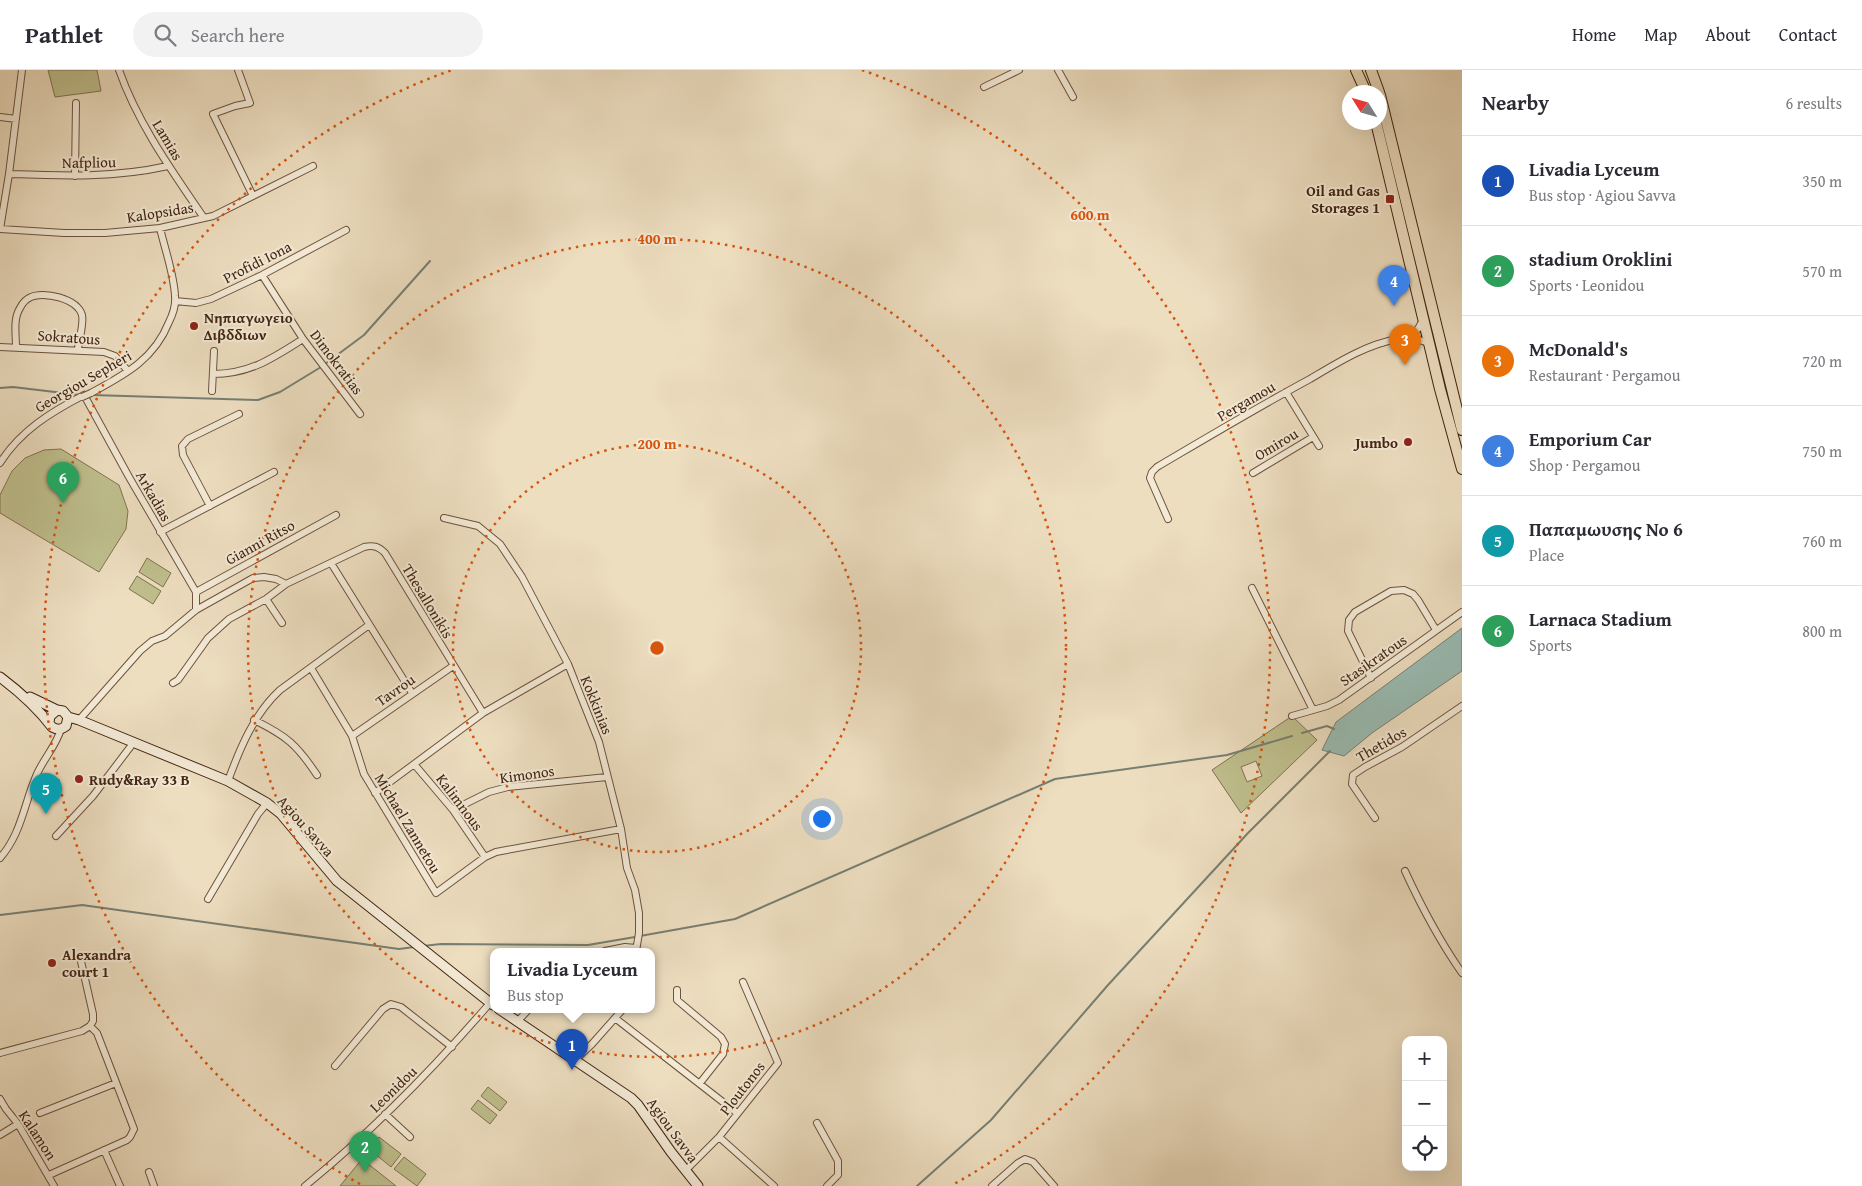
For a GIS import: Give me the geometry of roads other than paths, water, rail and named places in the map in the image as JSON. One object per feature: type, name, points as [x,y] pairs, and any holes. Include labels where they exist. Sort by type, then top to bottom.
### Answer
[{"type":"main road","points":[[1356,70],[1363,85]]},
{"type":"main road","points":[[1371,70],[1376,85]]},
{"type":"main road","points":[[1387,126],[1462,430]]},
{"type":"main road","points":[[1378,130],[1440,389],[1462,469]]},
{"type":"street","points":[[0,229],[22,70]]},
{"type":"street","name":"Lamias","points":[[119,70],[147,132],[204,218]]},
{"type":"street","points":[[238,70],[250,102],[213,114],[253,196]]},
{"type":"street","points":[[1058,70],[1073,97]]},
{"type":"street","points":[[984,87],[1014,71]]},
{"type":"street","points":[[75,176],[76,102]]},
{"type":"street","points":[[0,116],[16,119]]},
{"type":"street","name":"Nafpliou","points":[[9,174],[119,175],[168,166]]},
{"type":"street","name":"Kalopsidas","points":[[0,229],[71,233],[160,228],[213,216],[313,166]]},
{"type":"street","name":"Georgiou Sepheri","points":[[0,463],[21,436],[42,418],[128,371],[144,359],[160,340],[172,316],[175,302],[173,283],[160,228]]},
{"type":"street","name":"Profidi Iona","points":[[175,302],[206,301],[262,275],[346,230]]},
{"type":"street","name":"Dimokratias","points":[[262,275],[303,339],[360,414]]},
{"type":"street","points":[[16,347],[16,322],[19,310],[26,300],[36,296],[64,298],[78,307],[82,318],[78,350]]},
{"type":"street","name":"Pergamou","points":[[1168,519],[1151,480],[1153,470],[1286,392],[1366,348],[1403,338],[1418,330],[1424,320]]},
{"type":"street","name":"Pergamou","points":[[1403,338],[1420,340],[1430,344]]},
{"type":"street","points":[[213,374],[234,373],[254,367],[303,339]]},
{"type":"street","name":"Sokratous","points":[[0,347],[108,352],[118,359],[128,371]]},
{"type":"street","points":[[212,391],[214,351]]},
{"type":"street","name":"Omirou","points":[[1286,392],[1319,446]]},
{"type":"street","name":"Arkadias","points":[[86,395],[160,532],[196,592]]},
{"type":"street","points":[[210,506],[183,455],[182,448],[188,439],[239,414]]},
{"type":"street","name":"Omirou","points":[[1253,473],[1313,437]]},
{"type":"street","points":[[160,532],[274,472]]},
{"type":"street","name":"Gianni Ritso","points":[[196,592],[336,515]]},
{"type":"street","name":"Kokkinias","points":[[444,518],[478,526],[500,544],[522,577],[568,664],[599,742],[621,830],[627,868],[639,913],[637,948]]},
{"type":"street","name":"Thesallonikis","points":[[331,563],[364,547],[371,545],[379,548],[384,553],[483,713]]},
{"type":"street","points":[[173,683],[178,680],[217,628],[229,619],[266,599],[286,584],[331,563],[412,693]]},
{"type":"street","points":[[79,720],[140,650],[152,641],[165,636],[196,610],[253,578],[270,578],[286,584]]},
{"type":"street","points":[[1252,588],[1313,710]]},
{"type":"street","points":[[1371,678],[1348,631],[1349,620],[1358,610],[1391,592],[1404,590],[1414,594],[1436,630]]},
{"type":"street","points":[[196,592],[196,610]]},
{"type":"street","points":[[266,599],[282,624]]},
{"type":"street","name":"Stasikratous","points":[[1292,716],[1333,703],[1462,612]]},
{"type":"street","points":[[228,781],[254,720],[267,702],[280,690],[368,625]]},
{"type":"street","points":[[375,793],[483,713],[568,664]]},
{"type":"street","name":"Tavrou","points":[[352,736],[453,666]]},
{"type":"street","name":"Michael Zannetou","points":[[310,668],[352,736],[364,774],[436,893],[485,857],[502,850],[621,830]]},
{"type":"street","points":[[0,677],[23,694],[40,710],[55,729],[61,729],[66,726],[68,717],[63,711],[23,694]]},
{"type":"street","name":"Thetidos","points":[[1375,818],[1352,784],[1353,775],[1365,766],[1402,747],[1462,706]]},
{"type":"street","points":[[49,722],[50,716],[57,710]]},
{"type":"street","name":"Agiou Savva","points":[[68,717],[228,781],[268,803],[281,814],[337,881],[490,1002]]},
{"type":"street","points":[[254,720],[277,732],[296,747],[317,775]]},
{"type":"street","points":[[0,858],[17,833],[35,780],[55,745],[61,729]]},
{"type":"street","points":[[56,836],[93,796],[134,742]]},
{"type":"street","name":"Kalimnous","points":[[414,764],[453,810],[485,857]]},
{"type":"street","name":"Kimonos","points":[[453,810],[489,792],[508,787],[607,776]]},
{"type":"street","points":[[208,899],[258,814],[268,803]]},
{"type":"street","points":[[1406,871],[1437,937],[1462,973]]},
{"type":"street","points":[[620,948],[637,948]]},
{"type":"street","points":[[0,1053],[82,1031],[90,1026],[93,1021],[93,1014],[80,957]]},
{"type":"street","name":"Ploutonos","points":[[686,1171],[720,1137],[778,1063],[743,982]]},
{"type":"street","points":[[678,990],[677,1000],[721,1037],[725,1044],[723,1054],[700,1083]]},
{"type":"street","points":[[335,1066],[383,1009],[391,1004],[402,1007],[452,1047]]},
{"type":"street","name":"Leonidou","points":[[305,1186],[425,1076],[490,1006]]},
{"type":"street","name":"Agiou Savva","points":[[505,1013],[624,1092],[638,1105],[698,1186]]},
{"type":"street","points":[[517,1022],[525,1013]]},
{"type":"street","points":[[575,1060],[619,1013]]},
{"type":"street","points":[[615,1018],[737,1113]]},
{"type":"street","points":[[49,1175],[127,1140],[134,1129],[97,1032],[90,1026]]},
{"type":"street","points":[[40,1113],[116,1083]]},
{"type":"street","name":"Kalamon","points":[[0,1099],[18,1124],[54,1186]]},
{"type":"street","points":[[385,1114],[410,1137]]},
{"type":"street","points":[[817,1123],[839,1164],[838,1175],[827,1186]]},
{"type":"street","points":[[0,1135],[18,1124]]},
{"type":"street","points":[[720,1137],[774,1186]]},
{"type":"street","points":[[104,1150],[120,1186]]},
{"type":"street","points":[[992,1186],[1025,1159],[1033,1162],[1054,1186]]},
{"type":"street","points":[[149,1172],[154,1186]]},
{"type":"water","points":[[1462,628],[1462,671],[1372,733],[1344,756],[1322,750],[1336,722]]},
{"type":"waterway","points":[[325,364],[364,335],[430,261]]},
{"type":"waterway","points":[[92,395],[258,400],[280,392],[321,367]]},
{"type":"waterway","points":[[0,388],[13,387],[80,395]]},
{"type":"waterway","points":[[1302,733],[1327,726],[1334,729]]},
{"type":"waterway","points":[[640,936],[735,919],[1055,779],[1227,755],[1292,736]]},
{"type":"waterway","points":[[917,1186],[991,1120],[1108,985],[1248,833],[1330,751]]},
{"type":"waterway","points":[[0,915],[82,905],[399,949],[414,947]]},
{"type":"waterway","points":[[423,946],[441,944],[588,945],[635,937]]},
{"type":"place","name":"Oil and Gas Storages 1","points":[[1390,199]]},
{"type":"place","name":"Emporium Car","points":[[1394,306]]},
{"type":"place","name":"Νηπιαγωγειο Διβδδιων","points":[[194,326]]},
{"type":"place","name":"McDonald's","points":[[1405,365]]},
{"type":"place","name":"Jumbo","points":[[1408,442]]},
{"type":"place","name":"Larnaca Stadium","points":[[63,503]]},
{"type":"place","name":"Rudy&Ray 33 B","points":[[79,779]]},
{"type":"place","name":"Παπαμωυσης No 6","points":[[46,814]]},
{"type":"place","name":"Alexandra court 1","points":[[52,963]]},
{"type":"place","name":"Livadia Lyceum","points":[[572,1070]]},
{"type":"place","name":"stadium Oroklini","points":[[365,1172]]}]
